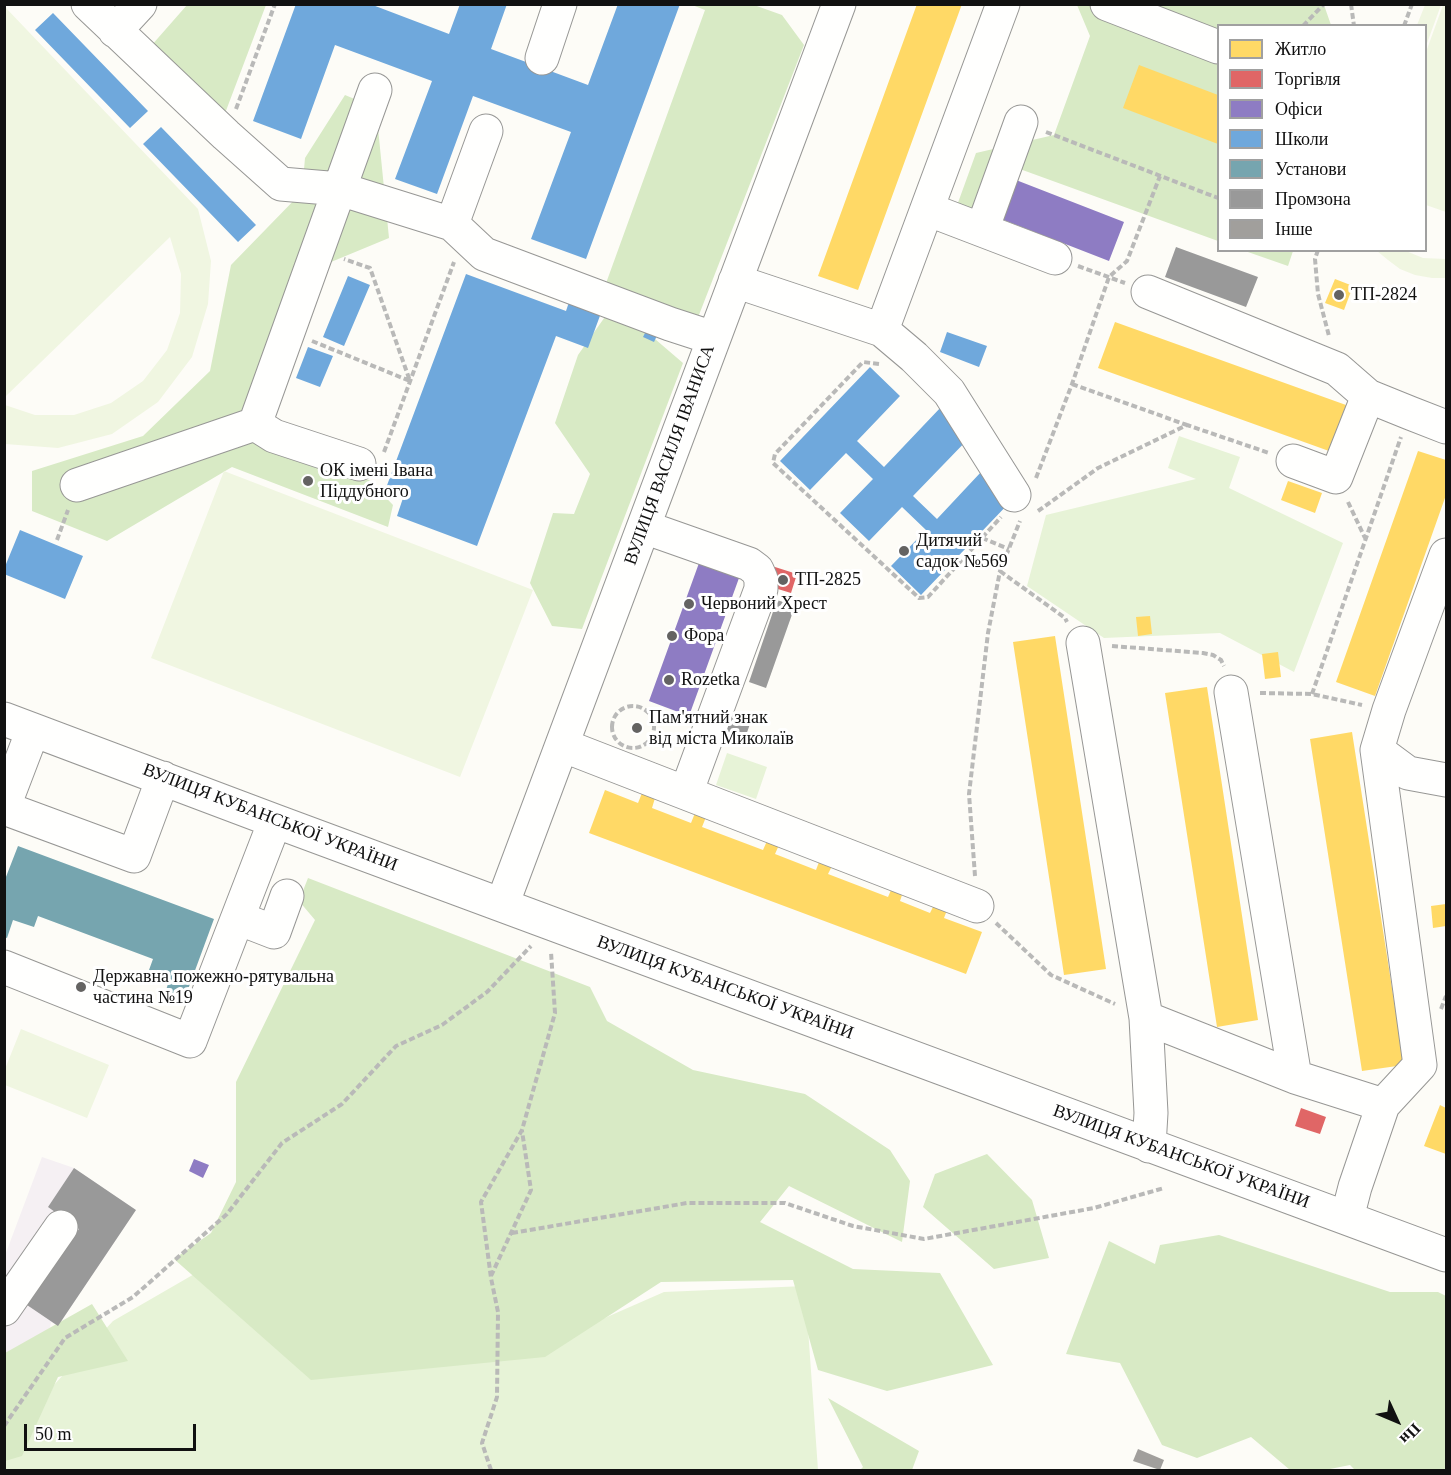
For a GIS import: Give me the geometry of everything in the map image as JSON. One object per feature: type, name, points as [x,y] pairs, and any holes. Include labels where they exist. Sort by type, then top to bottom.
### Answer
[{"type":"street","points":[[88,4],[281,184],[340,189],[458,230],[484,254],[713,338]]},
{"type":"street","points":[[115,31],[140,4]]},
{"type":"street","points":[[542,58],[560,4]]},
{"type":"street","points":[[882,330],[1003,4]]},
{"type":"street","points":[[1107,4],[1217,47]]},
{"type":"street","name":"ВУЛИЦЯ ВАСИЛЯ ІВАНИСА","points":[[502,905],[735,280],[831,7]]},
{"type":"street","points":[[255,424],[375,90]]},
{"type":"street","points":[[982,230],[1021,122]]},
{"type":"street","points":[[458,230],[486,131]]},
{"type":"street","points":[[927,209],[1055,258]]},
{"type":"street","points":[[735,280],[882,330],[914,357],[949,392],[1025,508]]},
{"type":"street","points":[[1148,292],[1337,369],[1368,396],[1446,427]]},
{"type":"street","points":[[1293,462],[1336,477],[1368,396]]},
{"type":"street","points":[[255,424],[274,436],[359,464]]},
{"type":"street","points":[[77,485],[255,424]]},
{"type":"street","points":[[644,527],[749,564],[757,570],[761,579],[760,589],[686,793]]},
{"type":"street","points":[[1347,1218],[1354,1187],[1383,1105],[1433,1071],[1377,750],[1389,710],[1446,555]]},
{"type":"street","points":[[1074,631],[1146,1018],[1151,1113],[1149,1146]]},
{"type":"street","points":[[1231,692],[1295,1077]]},
{"type":"street","points":[[19,725],[4,807],[134,856],[163,778]]},
{"type":"street","name":"ВУЛИЦЯ КУБАНСЬКОЇ УКРАЇНИ","points":[[19,725],[1446,1256]]},
{"type":"street","points":[[562,745],[977,906]]},
{"type":"street","points":[[1377,750],[1408,773],[1446,780]]},
{"type":"street","points":[[4,968],[190,1041],[275,821]]},
{"type":"street","points":[[238,918],[274,932],[287,896]]},
{"type":"street","points":[[1146,1018],[1295,1077],[1383,1105]]},
{"type":"street","points":[[4,1309],[61,1227]]},
{"type":"path","points":[[226,135],[275,4]]},
{"type":"path","points":[[1305,24],[1324,4]]},
{"type":"path","points":[[1351,4],[1354,24]]},
{"type":"path","points":[[1405,24],[1412,4]]},
{"type":"path","points":[[1021,122],[1217,198]]},
{"type":"path","points":[[1146,1018],[1051,975],[977,906],[969,794],[988,633],[1000,571],[1072,384],[1109,277],[1127,261],[1160,176]]},
{"type":"path","points":[[359,464],[377,471],[410,381],[458,230]]},
{"type":"path","points":[[318,251],[370,268],[410,381]]},
{"type":"path","points":[[1317,252],[1315,259],[1318,294],[1337,369]]},
{"type":"path","points":[[1055,258],[1148,292]]},
{"type":"path","points":[[289,332],[410,381]]},
{"type":"path","points":[[885,367],[863,362],[775,454],[773,463],[919,598],[928,597],[1013,504],[1025,508],[1098,468],[1187,425]]},
{"type":"path","points":[[1072,384],[1293,462]]},
{"type":"path","points":[[1312,694],[1410,413]]},
{"type":"path","points":[[1336,477],[1366,539]]},
{"type":"path","points":[[982,538],[1009,549]]},
{"type":"path","points":[[1000,571],[1074,631]]},
{"type":"path","points":[[634,705],[642,707],[654,720],[655,729],[651,738],[639,747],[624,746],[614,734],[612,726],[614,718],[626,707],[634,705]]},
{"type":"path","points":[[4,1426],[65,1338],[133,1297],[227,1214],[282,1143],[342,1104],[396,1046],[442,1025],[487,992],[535,942]]},
{"type":"path","points":[[491,1470],[482,1443],[497,1397],[498,1312],[490,1278],[481,1202],[522,1130],[555,1013],[550,946]]},
{"type":"path","points":[[490,1278],[531,1190],[522,1130]]},
{"type":"path","points":[[512,1233],[687,1203],[785,1203],[853,1226],[924,1239],[1095,1209],[1164,1188]]},
{"type":"shaded area","points":[[42,1157],[74,1168],[136,1210],[58,1326],[51,1322],[46,1347],[4,1416],[4,1258]]},
{"type":"green space","points":[[187,5],[266,5],[224,116],[151,46]]},
{"type":"green space","points":[[692,5],[754,5],[782,15],[804,45],[697,320],[605,286],[705,10]]},
{"type":"green space","points":[[1077,5],[1324,5],[1331,24],[1217,24],[1217,241],[1006,164],[984,221],[955,211],[976,153],[1054,135],[1090,36]]},
{"type":"green space","points":[[1425,5],[1441,5],[1427,43],[1427,24],[1417,24]]},
{"type":"green space","points":[[1443,5],[1446,5],[1446,212],[1427,205],[1427,49]]},
{"type":"green space","points":[[5,7],[198,209],[211,261],[208,304],[192,357],[158,402],[112,434],[58,448],[5,444],[5,405],[35,415],[74,415],[111,403],[143,381],[167,350],[180,313],[181,274],[170,237],[5,397]]},
{"type":"green space","points":[[345,95],[376,108],[389,238],[290,279],[263,448],[369,480],[393,505],[388,527],[232,467],[107,541],[32,511],[32,471],[143,436],[210,371],[231,265],[302,192],[305,158]]},
{"type":"green space","points":[[1248,252],[1293,252],[1288,266]]},
{"type":"green space","points":[[1378,252],[1408,252],[1423,258],[1446,259],[1446,278],[1415,275],[1400,269]]},
{"type":"green space","points":[[607,314],[641,327],[683,363],[582,629],[552,626],[530,583],[553,513],[574,514],[590,474],[555,423],[578,355]]},
{"type":"green space","points":[[1179,436],[1240,457],[1229,488],[1343,543],[1294,672],[1220,633],[1104,638],[1027,586],[1046,515],[1196,479],[1168,468]]},
{"type":"green space","points":[[224,471],[533,590],[460,777],[151,658]]},
{"type":"green space","points":[[727,753],[767,767],[756,799],[716,785]]},
{"type":"green space","points":[[308,878],[590,987],[607,1021],[693,1070],[805,1094],[890,1150],[910,1181],[902,1242],[789,1186],[760,1222],[853,1269],[940,1273],[993,1365],[887,1391],[818,1370],[793,1280],[661,1282],[545,1357],[311,1380],[174,1259],[211,1233],[236,1182],[236,1082],[315,920],[299,901]]},
{"type":"green space","points":[[21,1029],[109,1065],[87,1118],[5,1085],[5,1069]]},
{"type":"green space","points":[[987,1154],[1032,1200],[1049,1258],[994,1269],[923,1207],[935,1174]]},
{"type":"green space","points":[[1219,1235],[1390,1292],[1438,1292],[1446,1296],[1446,1470],[1355,1470],[1350,1465],[1325,1470],[1290,1470],[1251,1437],[1197,1458],[1162,1445],[1120,1363],[1066,1354],[1109,1241],[1155,1264],[1160,1245]]},
{"type":"green space","points":[[203,1269],[534,1349],[664,1292],[805,1286],[818,1470],[5,1470],[4,1439],[113,1321]]},
{"type":"green space","points":[[92,1304],[128,1361],[58,1377],[22,1456],[5,1461],[5,1353]]},
{"type":"green space","points":[[828,1398],[919,1451],[912,1470],[860,1470],[863,1467]]},
{"type":"building: Житло","points":[[917,4],[962,4],[858,290],[818,276]]},
{"type":"building: Житло","points":[[1139,65],[1217,95],[1217,144],[1123,108]]},
{"type":"building: Житло","name":"ТП-2824","points":[[1335,279],[1353,286],[1344,310],[1325,303]]},
{"type":"building: Житло","points":[[1115,322],[1346,405],[1329,451],[1098,368]]},
{"type":"building: Житло","points":[[1418,451],[1446,460],[1446,495],[1375,696],[1336,682]]},
{"type":"building: Житло","points":[[1288,481],[1322,493],[1315,513],[1281,500]]},
{"type":"building: Житло","points":[[1150,616],[1152,634],[1138,636],[1136,617]]},
{"type":"building: Житло","points":[[1055,636],[1106,969],[1064,975],[1013,642]]},
{"type":"building: Житло","points":[[1278,652],[1281,677],[1265,679],[1262,654]]},
{"type":"building: Житло","points":[[1207,687],[1258,1020],[1217,1027],[1165,693]]},
{"type":"building: Житло","points":[[1352,732],[1404,1065],[1362,1071],[1310,739]]},
{"type":"building: Житло","points":[[605,790],[638,803],[642,793],[655,798],[652,808],[691,823],[695,813],[706,817],[702,827],[763,850],[767,841],[779,845],[775,854],[816,870],[819,862],[832,866],[828,874],[888,897],[891,890],[902,895],[900,901],[930,913],[934,905],[947,910],[944,918],[982,932],[966,974],[589,833]]},
{"type":"building: Житло","points":[[1446,904],[1446,926],[1433,928],[1431,906]]},
{"type":"building: Житло","points":[[1440,1105],[1446,1108],[1446,1154],[1424,1146]]},
{"type":"building: Торгівля","name":"ТП-2825","points":[[775,567],[797,574],[791,593],[768,586]]},
{"type":"building: Торгівля","points":[[1301,1108],[1326,1117],[1320,1134],[1295,1126]]},
{"type":"building: Офіси","points":[[1016,180],[1124,222],[1109,261],[1001,219]]},
{"type":"building: Офіси","points":[[703,552],[743,567],[689,716],[649,701]]},
{"type":"building: Офіси","points":[[194,1159],[209,1165],[203,1178],[189,1171]]},
{"type":"building: Школи","points":[[296,4],[370,4],[449,34],[460,4],[507,4],[491,49],[588,85],[618,4],[680,4],[586,259],[531,239],[571,132],[473,96],[437,194],[395,179],[432,81],[335,45],[301,139],[253,121]]},
{"type":"building: Школи","points":[[53,13],[148,111],[130,128],[35,30]]},
{"type":"building: Школи","points":[[161,127],[256,225],[238,242],[143,144]]},
{"type":"building: Школи","points":[[466,274],[566,311],[572,293],[604,305],[588,348],[556,336],[477,546],[397,516],[404,495],[386,488]]},
{"type":"building: Школи","points":[[348,276],[370,285],[344,346],[323,337]]},
{"type":"building: Школи","points":[[650,323],[661,327],[654,342],[643,337]]},
{"type":"building: Школи","points":[[947,332],[987,346],[979,367],[940,352]]},
{"type":"building: Школи","points":[[308,347],[333,356],[320,387],[296,378]]},
{"type":"building: Школи","points":[[870,367],[900,396],[857,441],[884,467],[942,406],[972,435],[913,496],[937,519],[981,472],[1011,501],[921,595],[891,566],[926,530],[902,507],[869,541],[840,513],[873,479],[846,453],[810,490],[780,461]]},
{"type":"building: Школи","points":[[20,530],[83,556],[65,599],[4,574]]},
{"type":"building: Установи","points":[[18,846],[214,919],[183,1003],[164,996],[170,978],[149,970],[153,959],[38,916],[34,927],[13,920],[7,938],[4,937],[4,882]]},
{"type":"building: Промзона","points":[[1176,247],[1258,277],[1246,307],[1165,277]]},
{"type":"building: Промзона","points":[[777,600],[795,606],[766,688],[749,682]]},
{"type":"building: Промзона","points":[[730,717],[750,724],[745,738],[725,731]]},
{"type":"building: Промзона","points":[[74,1168],[136,1210],[58,1326],[27,1305],[79,1229],[48,1207]]},
{"type":"building: Інше","points":[[1138,1449],[1164,1460],[1160,1470],[1133,1461]]},
{"type":"place","name":"ТП-2824","points":[[1339,295]]},
{"type":"place","name":"ОК імені Івана Піддубного","points":[[308,481]]},
{"type":"place","name":"Дитячий садок №569","points":[[904,551]]},
{"type":"place","name":"ТП-2825","points":[[783,580]]},
{"type":"place","name":"Червоний Хрест","points":[[689,604]]},
{"type":"place","name":"Фора","points":[[672,636]]},
{"type":"place","name":"Rozetka","points":[[669,680]]},
{"type":"place","name":"Пам'ятний знак від міста Миколаїв","points":[[637,728]]},
{"type":"place","name":"Державна пожежно-рятувальна частина №19","points":[[81,987]]}]
